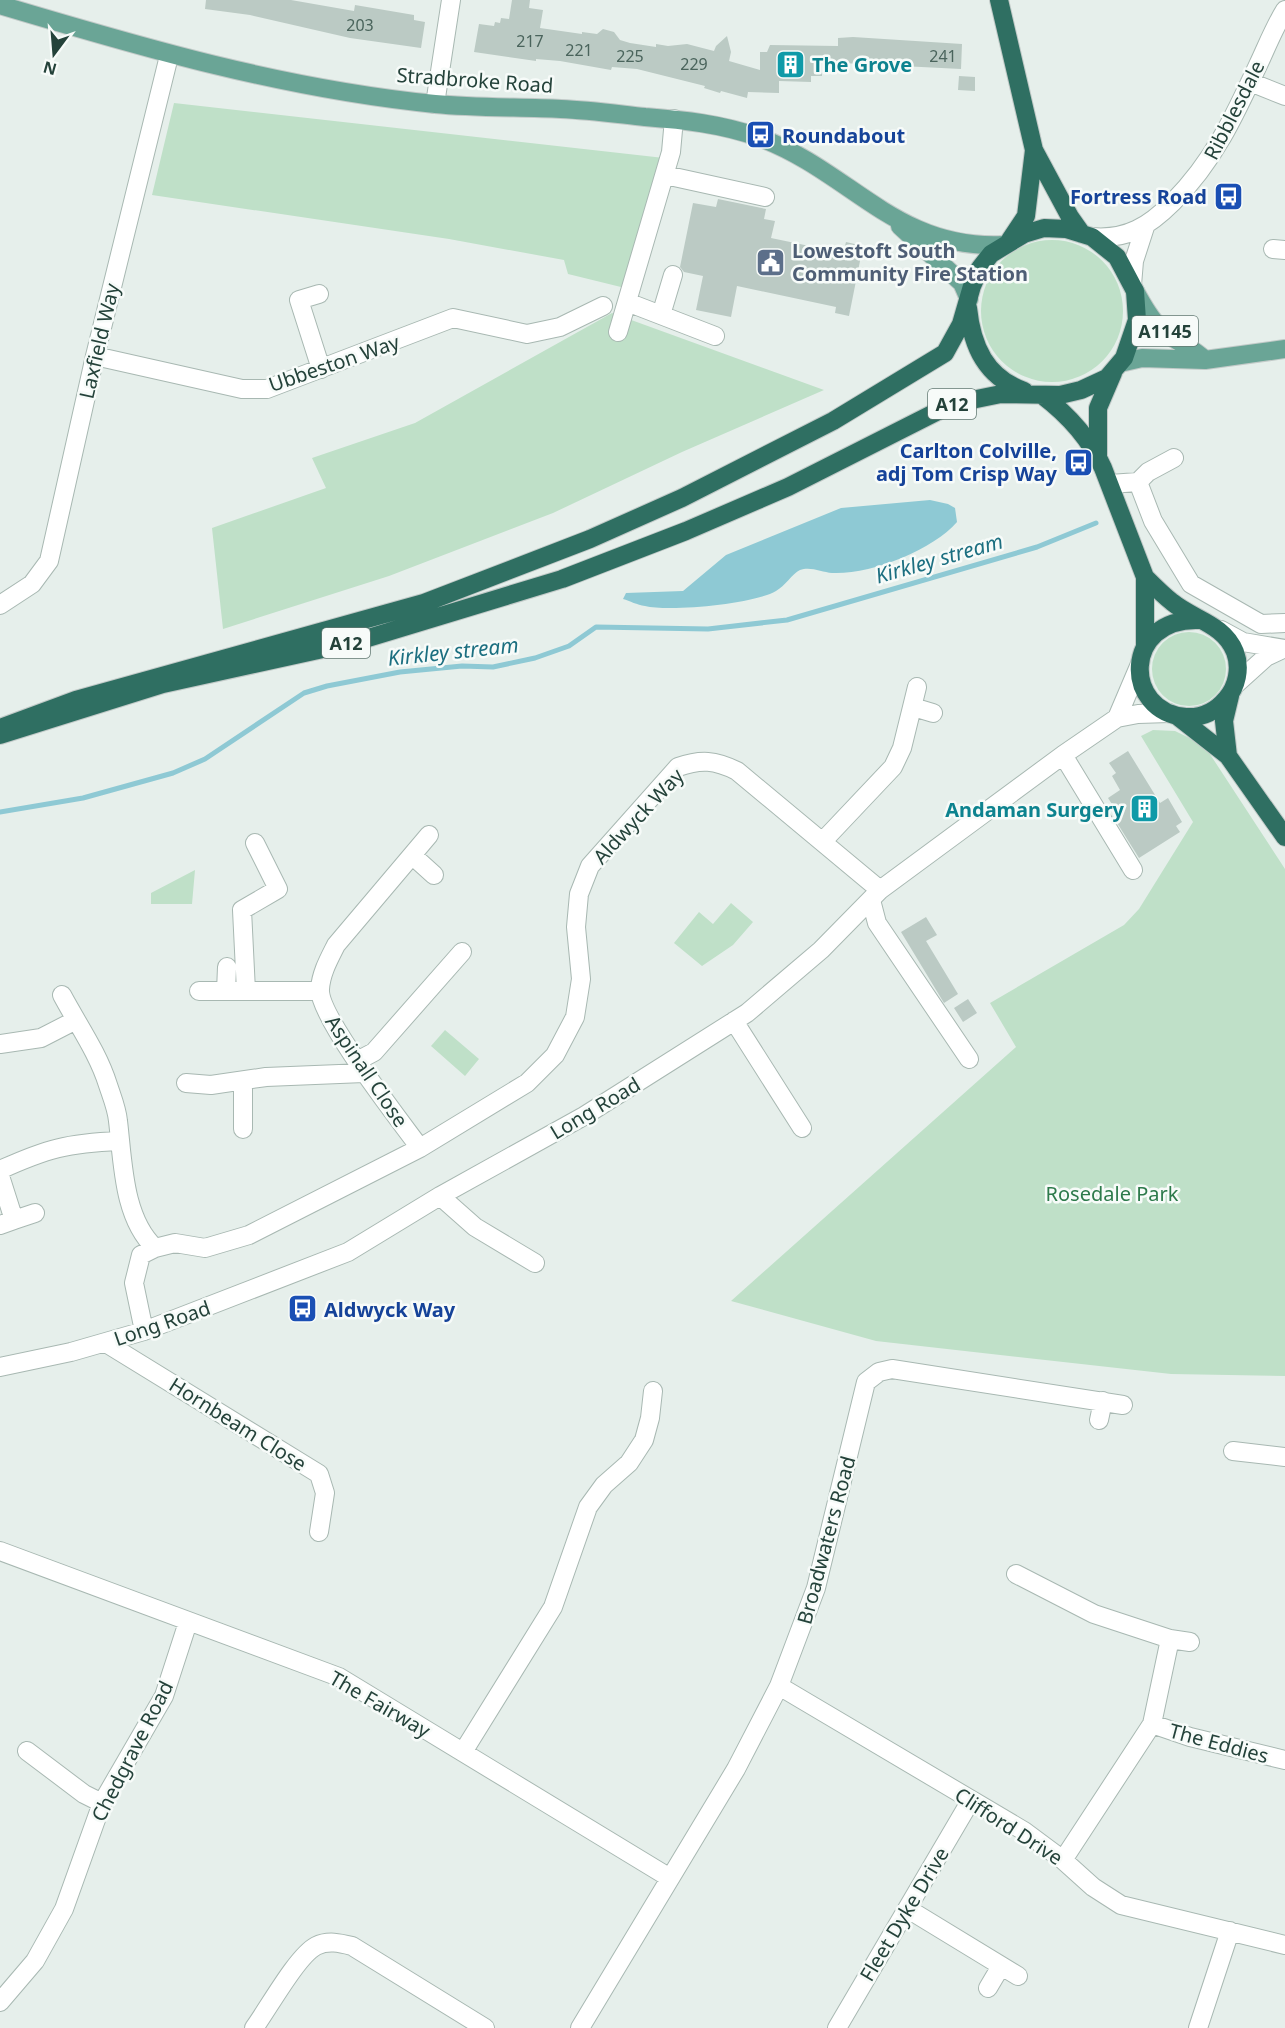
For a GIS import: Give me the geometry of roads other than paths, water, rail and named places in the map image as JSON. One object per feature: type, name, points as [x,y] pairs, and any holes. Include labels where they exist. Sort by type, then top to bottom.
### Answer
[{"type":"highway","points":[[999,0],[1034,150],[1070,218],[1087,236],[1117,257],[1133,288],[1137,320],[1098,408],[1098,457]]},
{"type":"highway","points":[[1006,243],[1026,216],[1034,150]]},
{"type":"highway","points":[[1087,236],[1066,229],[1044,228],[1006,243],[991,254],[980,268],[968,303],[970,327],[980,358],[1008,384],[1037,394],[1068,417],[1098,457],[1145,577],[1145,645],[1140,664],[1141,680],[1146,693],[1156,705],[1228,756],[1285,837]]},
{"type":"highway","name":"A12","points":[[0,728],[76,700],[424,603],[590,539],[682,498],[834,421],[895,385],[945,353],[961,324],[968,303]]},
{"type":"highway","points":[[1037,394],[1081,390],[1107,378],[1118,366]]},
{"type":"highway","name":"A12","points":[[0,735],[163,684],[355,642],[562,579],[686,531],[788,487],[952,404],[1001,394],[1037,394]]},
{"type":"highway","points":[[1145,577],[1171,602],[1198,620],[1221,630],[1230,642],[1236,655],[1233,689],[1224,721],[1228,756]]},
{"type":"highway","points":[[1145,645],[1154,633],[1167,624],[1182,620],[1198,620]]},
{"type":"highway","points":[[1173,715],[1193,717],[1208,714],[1221,706],[1233,689]]},
{"type":"main road","name":"Stradbroke Road","points":[[0,5],[170,56],[298,84],[435,104],[565,109],[723,126],[785,148],[808,160],[895,220],[950,242],[1006,243]]},
{"type":"main road","name":"Stradbroke Road","points":[[895,220],[908,236],[962,283],[968,303]]},
{"type":"main road","name":"A1145","points":[[1133,288],[1159,327],[1191,347],[1205,360]]},
{"type":"main road","name":"A1145","points":[[1118,366],[1142,358],[1205,360],[1285,349]]},
{"type":"street","points":[[435,104],[451,0]]},
{"type":"street","name":"Ribblesdale","points":[[1087,236],[1115,237],[1146,227],[1194,181],[1208,164],[1285,10]]},
{"type":"street","name":"Laxfield Way","points":[[0,605],[32,584],[49,561],[95,356],[170,56]]},
{"type":"street","points":[[1250,82],[1285,96]]},
{"type":"street","points":[[618,332],[665,175],[671,152],[674,119]]},
{"type":"street","points":[[665,175],[765,197]]},
{"type":"street","name":"Ribblesdale","points":[[1133,288],[1134,261],[1146,227]]},
{"type":"street","points":[[661,315],[673,275]]},
{"type":"street","points":[[319,294],[299,300],[321,369]]},
{"type":"street","points":[[627,302],[715,336]]},
{"type":"street","name":"Ubbeston Way","points":[[95,356],[242,389],[267,389],[432,328],[453,318],[527,334],[560,327],[603,306]]},
{"type":"street","points":[[1110,484],[1138,482],[1148,472],[1174,458]]},
{"type":"street","points":[[1138,482],[1153,521],[1191,584],[1261,624],[1285,623]]},
{"type":"street","points":[[1221,630],[1243,642],[1285,649]]},
{"type":"street","points":[[1233,689],[1260,662],[1285,649]]},
{"type":"street","points":[[1117,718],[1140,664]]},
{"type":"street","points":[[823,841],[893,767],[902,748],[917,687]]},
{"type":"street","points":[[913,708],[933,713]]},
{"type":"street","name":"Long Road","points":[[0,1367],[106,1343],[144,1331],[348,1252],[440,1196],[584,1116],[734,1021],[821,950],[876,895],[1117,718],[1138,714],[1173,715]]},
{"type":"street","points":[[1064,755],[1133,870]]},
{"type":"street","name":"Aldwyck Way","points":[[155,1248],[175,1243],[205,1248],[249,1235],[420,1148],[527,1083],[555,1055],[575,1017],[581,979],[577,916],[579,894],[590,866],[678,767],[698,760],[720,762],[737,771],[823,841],[876,895]]},
{"type":"street","name":"Aspinall Close","points":[[420,1148],[360,1067],[326,1011],[319,991],[325,967],[336,945],[429,835]]},
{"type":"street","points":[[246,991],[242,910],[278,890],[255,843]]},
{"type":"street","points":[[413,856],[434,875]]},
{"type":"street","points":[[876,895],[877,923],[969,1059]]},
{"type":"street","points":[[186,1083],[211,1085],[360,1067],[462,952]]},
{"type":"street","points":[[226,991],[227,967]]},
{"type":"street","name":"Aspinall Close","points":[[199,991],[319,991]]},
{"type":"street","points":[[62,994],[92,1046],[107,1082],[118,1119],[119,1141],[128,1196],[144,1238],[155,1248],[141,1256],[134,1273],[144,1331]]},
{"type":"street","points":[[0,1044],[41,1038],[76,1020]]},
{"type":"street","points":[[734,1021],[802,1128]]},
{"type":"street","points":[[243,1081],[243,1129]]},
{"type":"street","points":[[0,1170],[38,1153],[74,1143],[119,1141]]},
{"type":"street","points":[[0,1176],[7,1222],[35,1213]]},
{"type":"street","points":[[440,1196],[475,1227],[534,1263]]},
{"type":"street","name":"Hornbeam Close","points":[[106,1343],[320,1474],[326,1493],[320,1532]]},
{"type":"street","name":"Broadwaters Road","points":[[580,2028],[736,1769],[778,1686],[816,1588],[866,1382],[879,1372],[892,1369],[1123,1405]]},
{"type":"street","points":[[463,1752],[553,1607],[588,1507],[604,1485],[629,1463],[644,1440],[650,1418],[653,1391]]},
{"type":"street","points":[[1099,1420],[1103,1401]]},
{"type":"street","points":[[1233,1451],[1285,1457]]},
{"type":"street","name":"The Fairway","points":[[0,1551],[339,1677],[670,1878]]},
{"type":"street","points":[[1016,1574],[1094,1614],[1170,1639],[1190,1642]]},
{"type":"street","name":"Chedgrave Road","points":[[0,2002],[35,1961],[64,1909],[102,1803],[164,1695],[188,1622]]},
{"type":"street","points":[[1063,1860],[1152,1724],[1170,1639]]},
{"type":"street","name":"Clifford Drive","points":[[778,1686],[1024,1831],[1063,1860],[1093,1887],[1121,1905],[1285,1945]]},
{"type":"street","name":"The Eddies","points":[[1152,1724],[1190,1737],[1285,1760]]},
{"type":"street","points":[[27,1751],[84,1794],[102,1803]]},
{"type":"street","name":"Fleet Dyke Drive","points":[[837,2028],[971,1800]]},
{"type":"street","points":[[908,1909],[1018,1976]]},
{"type":"street","points":[[1198,2028],[1230,1932]]},
{"type":"street","points":[[254,2028],[302,1959],[316,1946],[333,1942],[352,1946],[485,2028]]},
{"type":"street","points":[[988,1988],[1001,1966]]},
{"type":"water","points":[[930,500],[955,508],[957,522],[933,542],[900,559],[882,565],[847,573],[804,569],[797,572],[776,591],[765,596],[712,606],[657,608],[623,599],[626,593],[683,591],[726,555],[841,508]]},
{"type":"waterway","name":"Kirkley stream","points":[[0,812],[83,798],[173,773],[205,759],[304,693],[327,686],[400,672],[462,666],[493,667],[535,658],[569,646],[596,627],[708,629],[787,620],[1037,547],[1096,523]]},
{"type":"place","name":"The Grove","points":[[791,64]]},
{"type":"place","name":"Roundabout","points":[[761,135]]},
{"type":"place","name":"Fortress Road","points":[[1228,196]]},
{"type":"place","name":"Lowestoft South Community Fire Station","points":[[771,262]]},
{"type":"place","name":"Carlton Colville, adj Tom Crisp Way","points":[[1078,462]]},
{"type":"place","name":"Andaman Surgery","points":[[1145,809]]},
{"type":"place","name":"Aldwyck Way","points":[[303,1309]]},
{"type":"park label","name":"Rosedale Park","points":[[1112,1193]]}]
